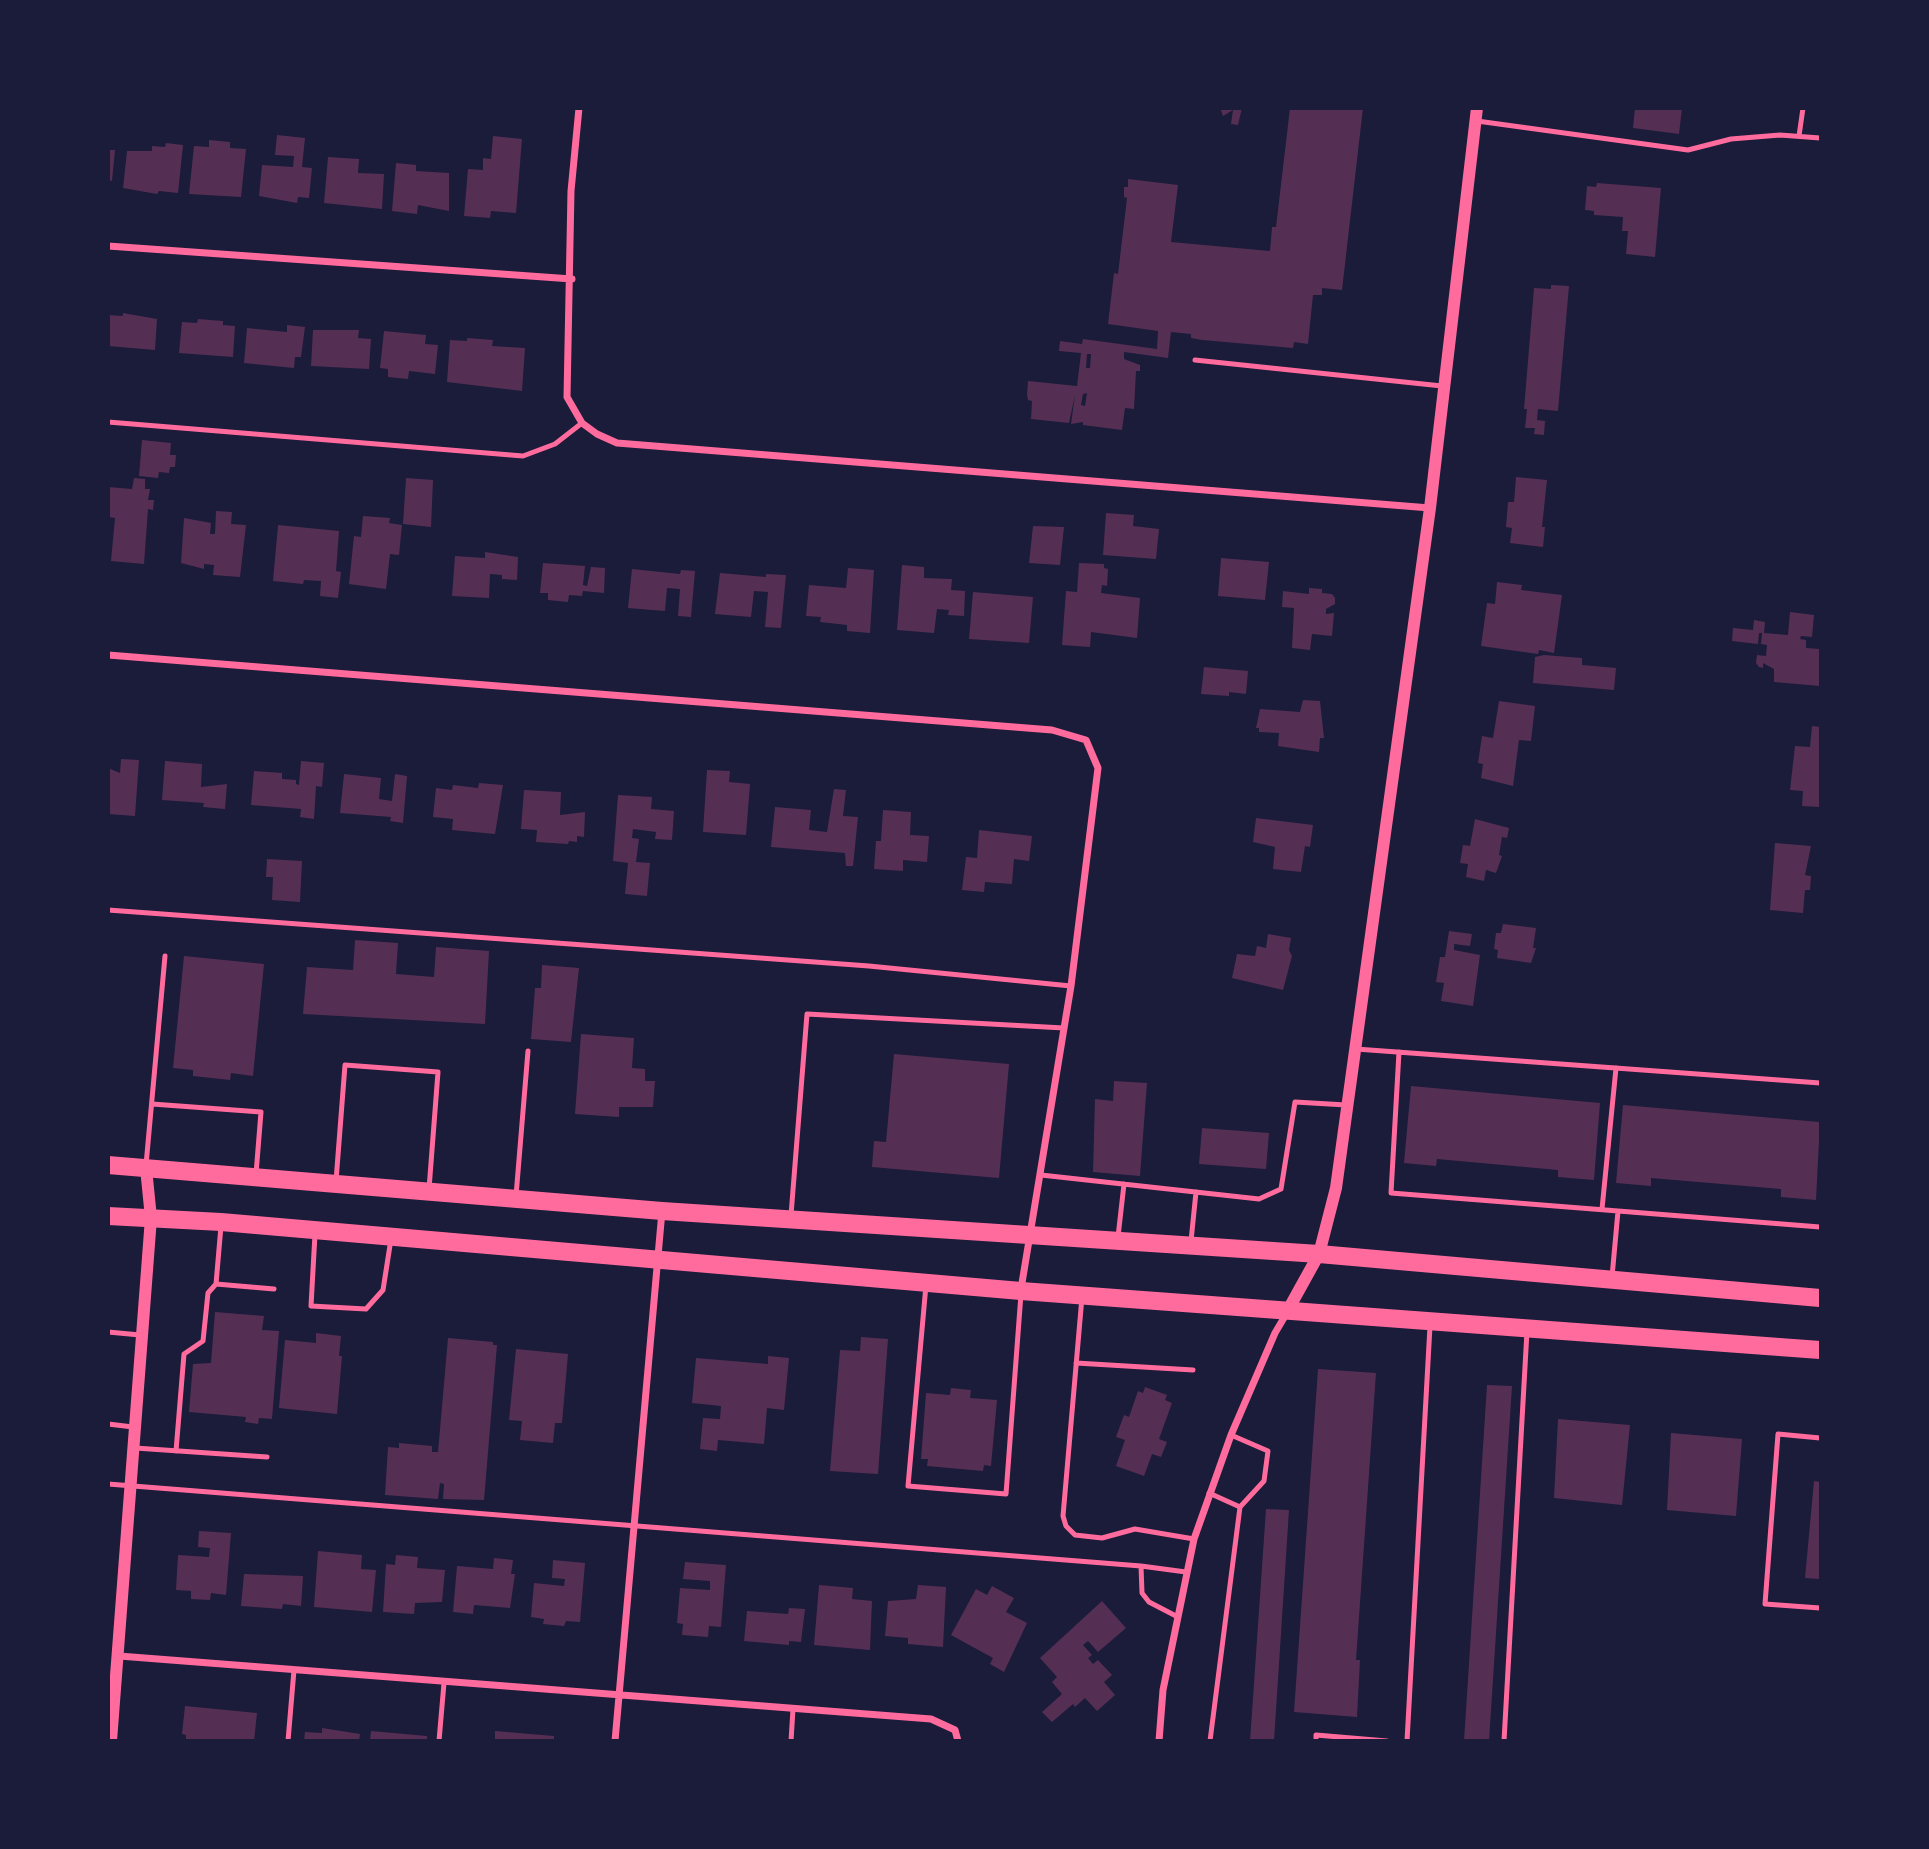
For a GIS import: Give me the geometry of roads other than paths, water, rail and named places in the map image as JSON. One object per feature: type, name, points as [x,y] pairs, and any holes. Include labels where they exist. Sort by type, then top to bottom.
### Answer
[{"type":"main road","points":[[108,1165],[662,1211],[1612,1277],[1821,1298]]},
{"type":"main road","points":[[108,1216],[151,1217],[657,1262],[1528,1331],[1821,1350]]},
{"type":"street","points":[[579,108],[571,191],[572,279],[566,363],[567,397],[582,424],[617,443],[1430,508]]},
{"type":"street","points":[[1159,1741],[1163,1690],[1176,1616],[1194,1539],[1231,1435],[1275,1333],[1319,1255],[1336,1188],[1430,508],[1477,115]]},
{"type":"street","points":[[108,246],[572,279]]},
{"type":"street","points":[[108,655],[1052,730],[1086,740],[1098,768],[1065,1028],[1021,1291]]},
{"type":"street","points":[[111,1741],[144,1335],[151,1217],[146,1168]]},
{"type":"street","points":[[615,1741],[662,1211]]},
{"type":"street","points":[[119,1656],[618,1697],[931,1719],[955,1730],[958,1741]]},
{"type":"lane","points":[[1799,136],[1803,108]]},
{"type":"lane","points":[[1477,115],[1688,150],[1731,139],[1799,136],[1821,138]]},
{"type":"lane","points":[[1195,360],[1446,386]]},
{"type":"lane","points":[[108,422],[523,456],[555,444],[582,424]]},
{"type":"lane","points":[[108,910],[869,966],[1071,986]]},
{"type":"lane","points":[[146,1168],[165,956]]},
{"type":"lane","points":[[790,1220],[807,1014],[1065,1028]]},
{"type":"lane","points":[[1354,1049],[1821,1083]]},
{"type":"lane","points":[[516,1199],[528,1051]]},
{"type":"lane","points":[[1399,1052],[1391,1193],[1821,1227]]},
{"type":"lane","points":[[336,1184],[345,1065],[438,1072],[429,1192]]},
{"type":"lane","points":[[1602,1209],[1616,1068]]},
{"type":"lane","points":[[1041,1175],[1259,1199],[1281,1189],[1295,1102],[1346,1105]]},
{"type":"lane","points":[[152,1104],[261,1112],[255,1177]]},
{"type":"lane","points":[[1118,1243],[1124,1184]]},
{"type":"lane","points":[[1190,1248],[1196,1192]]},
{"type":"lane","points":[[1612,1277],[1618,1210]]},
{"type":"lane","points":[[176,1451],[184,1354],[203,1341],[208,1293],[216,1284],[221,1223]]},
{"type":"lane","points":[[315,1231],[311,1306],[366,1309],[383,1290],[391,1238]]},
{"type":"lane","points":[[926,1283],[908,1486],[1006,1494],[1021,1291]]},
{"type":"lane","points":[[216,1284],[274,1289]]},
{"type":"lane","points":[[1082,1296],[1063,1516],[1066,1526],[1075,1535],[1102,1538],[1135,1530],[1194,1539]]},
{"type":"lane","points":[[1406,1741],[1430,1323]]},
{"type":"lane","points":[[1504,1741],[1528,1331]]},
{"type":"lane","points":[[108,1332],[144,1335]]},
{"type":"lane","points":[[1076,1363],[1193,1370]]},
{"type":"lane","points":[[108,1424],[136,1427]]},
{"type":"lane","points":[[1821,1438],[1778,1434],[1765,1604],[1821,1608]]},
{"type":"lane","points":[[1210,1741],[1240,1507],[1264,1481],[1268,1451],[1231,1435]]},
{"type":"lane","points":[[135,1448],[267,1457]]},
{"type":"lane","points":[[108,1484],[634,1524],[1186,1572]]},
{"type":"lane","points":[[1209,1493],[1240,1507]]},
{"type":"lane","points":[[1141,1566],[1142,1593],[1149,1602],[1176,1616]]},
{"type":"lane","points":[[288,1741],[294,1670]]},
{"type":"lane","points":[[439,1741],[444,1683]]},
{"type":"lane","points":[[790,1741],[793,1709]]},
{"type":"lane","points":[[1316,1741],[1316,1735],[1387,1741]]}]
